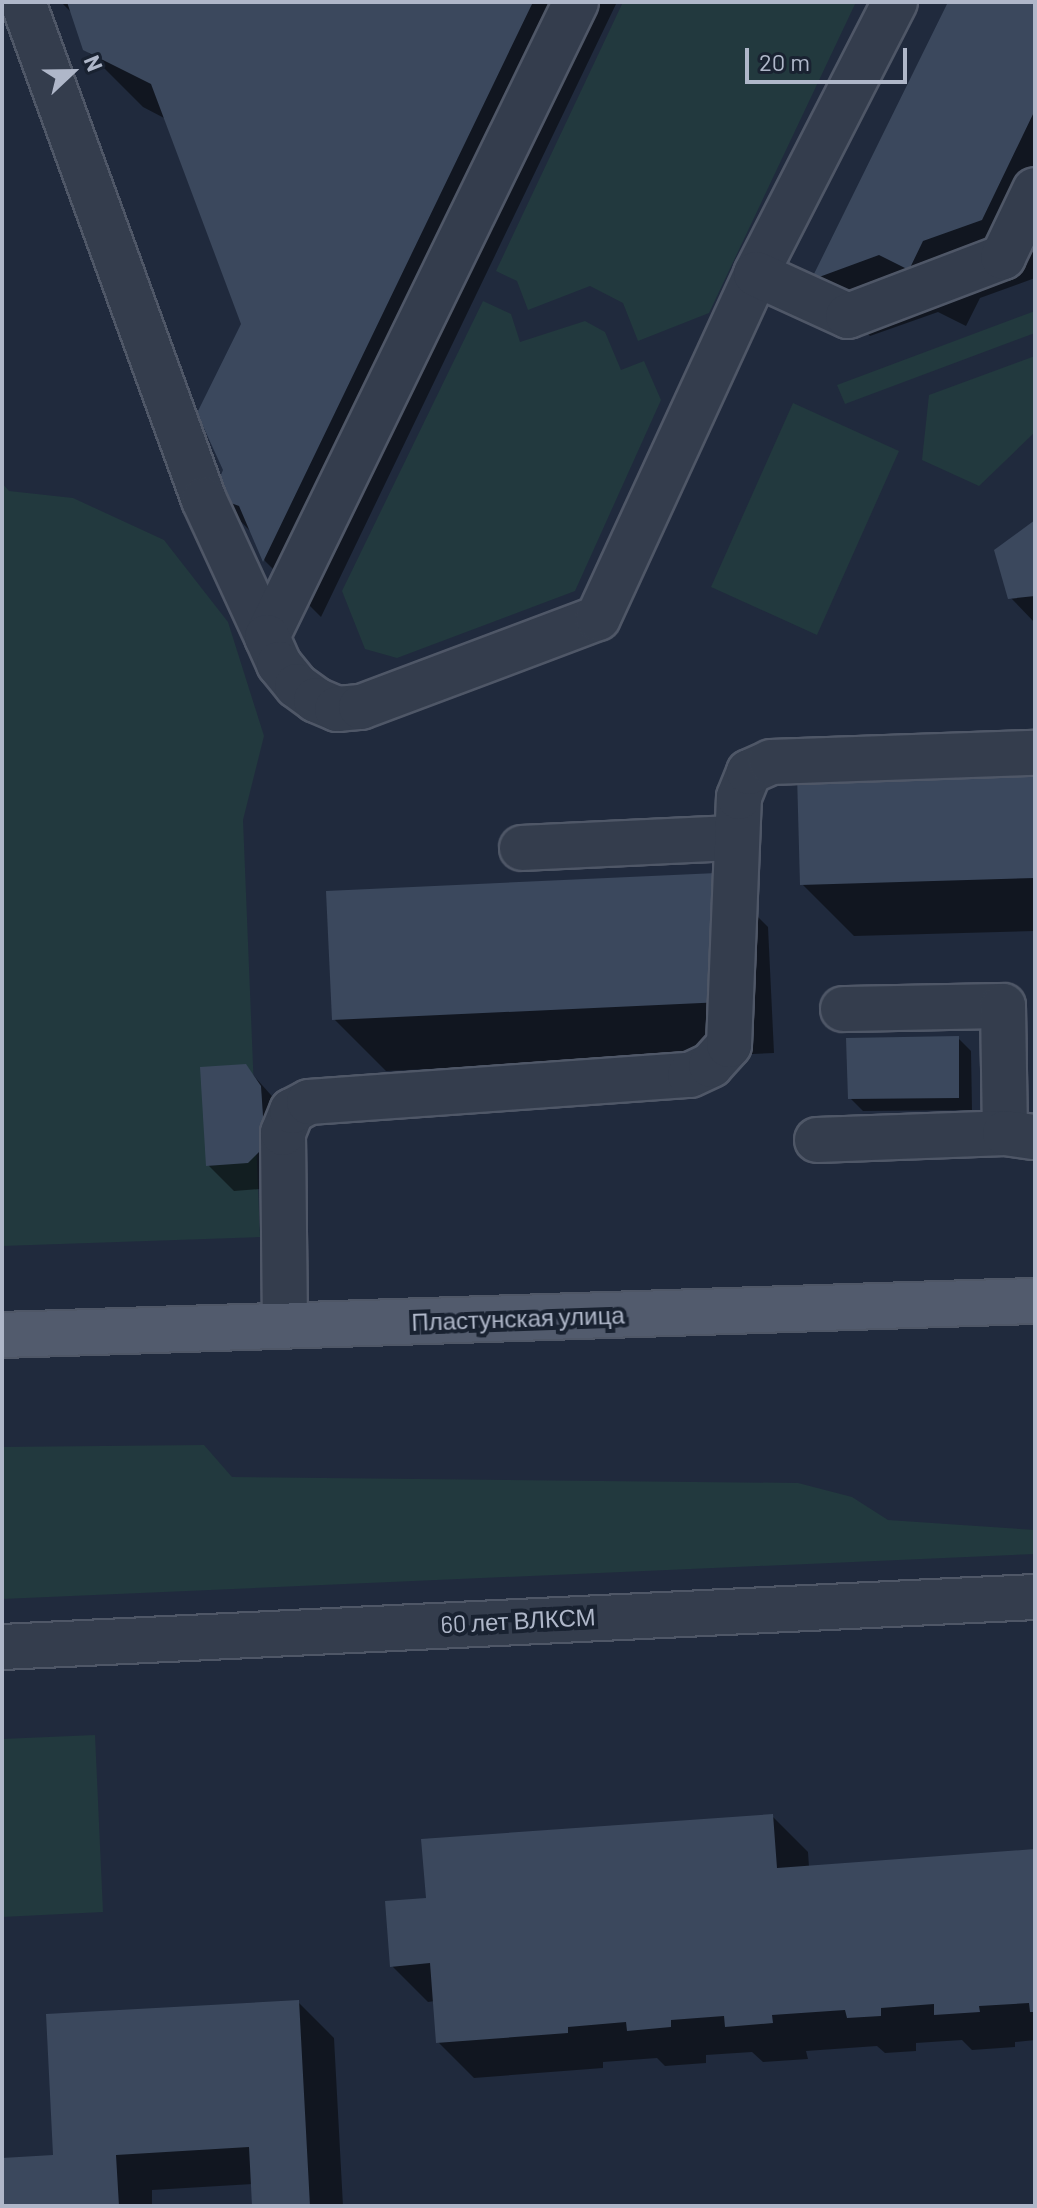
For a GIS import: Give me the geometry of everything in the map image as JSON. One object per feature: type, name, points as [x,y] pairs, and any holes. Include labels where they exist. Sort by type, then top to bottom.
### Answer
[{"type":"main road","name":"Пластунская улица","points":[[2,1335],[1035,1301]]},
{"type":"street","points":[[23,2],[204,500],[279,664],[297,686],[337,709],[361,707],[598,618],[756,274],[895,2]]},
{"type":"street","points":[[267,637],[576,2]]},
{"type":"street","points":[[756,274],[848,316],[1003,257],[1035,190]]},
{"type":"street","points":[[285,1326],[283,1133],[292,1111],[309,1102],[690,1075],[711,1065],[729,1045],[739,797],[749,772],[771,762],[1035,753]]},
{"type":"street","points":[[522,848],[737,838]]},
{"type":"street","points":[[817,1140],[1020,1135],[1003,1006],[843,1009]]},
{"type":"street","name":"60 лет ВЛКСМ","points":[[2,1647],[1035,1597]]},
{"type":"green space","points":[[623,2],[856,2],[709,313],[638,341],[623,303],[590,286],[528,310],[517,281],[496,271]]},
{"type":"green space","points":[[483,301],[511,314],[520,342],[585,321],[605,332],[621,370],[644,361],[661,400],[575,591],[397,658],[365,649],[342,591]]},
{"type":"green space","points":[[1035,311],[1035,333],[845,404],[837,385]]},
{"type":"green space","points":[[1035,356],[1035,432],[979,486],[922,460],[929,395]]},
{"type":"green space","points":[[793,403],[899,451],[817,635],[711,587]]},
{"type":"green space","points":[[2,483],[9,491],[73,498],[164,540],[228,622],[264,736],[243,820],[260,1237],[2,1246]]},
{"type":"green space","points":[[204,1445],[232,1477],[798,1483],[852,1497],[888,1520],[1035,1530],[1035,1554],[2,1599],[2,1447]]},
{"type":"green space","points":[[95,1735],[103,1912],[2,1917],[2,1739]]},
{"type":"building","points":[[67,2],[533,2],[263,562],[239,506],[212,496],[223,470],[197,413],[241,324],[151,84],[83,50]]},
{"type":"building","points":[[948,2],[1035,2],[1035,110],[982,220],[923,241],[909,270],[879,255],[811,280]]},
{"type":"building","points":[[1035,520],[1035,596],[1008,599],[994,550]]},
{"type":"building","points":[[1035,767],[1035,878],[800,885],[797,774]]},
{"type":"building","points":[[717,873],[723,1002],[332,1020],[326,891]]},
{"type":"building","points":[[959,1036],[959,1098],[848,1099],[846,1038]]},
{"type":"building","points":[[246,1064],[261,1086],[265,1146],[248,1163],[206,1166],[200,1067]]},
{"type":"building","points":[[773,1814],[777,1868],[1035,1849],[1035,2012],[1030,2012],[1029,2003],[979,2006],[980,2012],[934,2015],[934,2004],[881,2008],[881,2016],[847,2018],[845,2010],[772,2015],[773,2023],[725,2027],[724,2016],[671,2020],[671,2027],[627,2031],[626,2022],[568,2027],[568,2033],[436,2043],[430,1963],[390,1967],[385,1901],[426,1898],[421,1839]]},
{"type":"building","points":[[299,2000],[310,2206],[252,2206],[249,2147],[116,2155],[119,2206],[2,2206],[2,2158],[53,2155],[46,2014]]}]
